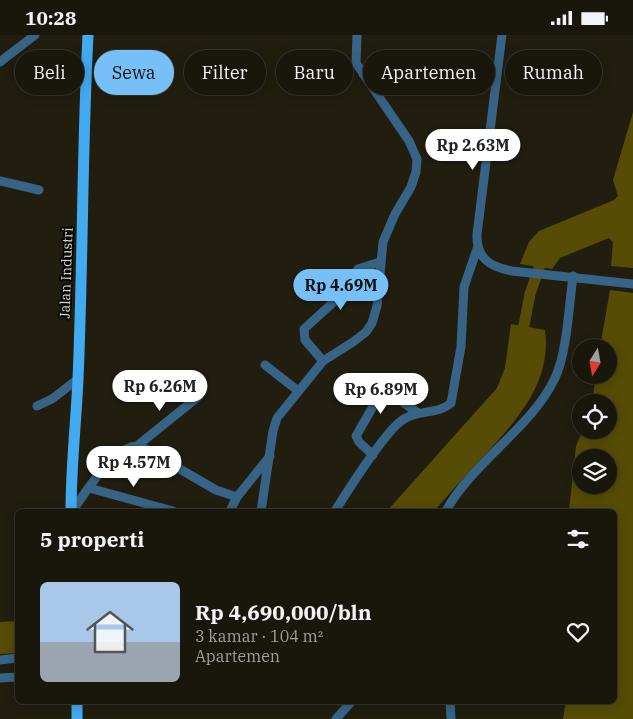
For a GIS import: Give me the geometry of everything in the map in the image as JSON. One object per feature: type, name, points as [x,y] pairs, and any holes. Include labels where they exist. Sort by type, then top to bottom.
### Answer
[{"type":"main road","name":"Jalan Industri","points":[[71,509],[71,471],[78,379],[84,95],[88,35]]},
{"type":"main road","points":[[77,704],[77,719]]},
{"type":"street","points":[[0,62],[35,35]]},
{"type":"street","points":[[357,35],[355,60],[363,75]]},
{"type":"street","points":[[336,509],[399,421],[418,413],[441,409],[452,401],[461,347],[464,287],[477,249],[477,234],[502,35]]},
{"type":"street","points":[[261,509],[275,424],[297,390],[323,361],[366,332],[372,323],[377,307],[380,261],[386,234],[415,180],[417,159],[413,149],[398,123],[378,95]]},
{"type":"street","points":[[0,181],[39,190]]},
{"type":"street","points":[[477,249],[490,264],[512,271],[573,276],[633,284]]},
{"type":"street","points":[[323,361],[305,340],[304,329],[338,298],[358,269],[380,261]]},
{"type":"street","points":[[447,509],[460,490],[532,410],[555,380],[562,350],[573,276]]},
{"type":"street","points":[[264,365],[297,390]]},
{"type":"street","points":[[38,406],[52,399],[78,379]]},
{"type":"street","points":[[373,455],[358,442],[356,437],[379,396],[393,395],[418,413]]},
{"type":"street","points":[[73,509],[119,453],[128,447],[137,446],[199,396]]},
{"type":"street","points":[[137,446],[216,490],[237,497]]},
{"type":"street","points":[[231,509],[237,497],[271,454]]},
{"type":"street","points":[[89,488],[166,509]]},
{"type":"street","points":[[0,660],[15,659]]},
{"type":"street","points":[[0,678],[15,677]]},
{"type":"street","points":[[336,719],[349,704]]},
{"type":"street","points":[[450,704],[450,719]]},
{"type":"shaded area","points":[[633,112],[633,268],[611,266],[613,242],[609,238],[560,258],[552,269],[520,264],[529,242],[539,231],[614,200],[618,196],[613,180]]},
{"type":"shaded area","points":[[610,290],[633,293],[633,719],[563,719],[566,704],[617,704],[617,509],[569,509],[572,483],[572,494],[617,494],[617,449],[576,449],[579,439],[617,439],[617,394],[593,394],[595,384],[618,384],[618,339],[601,339]]},
{"type":"shaded area","points":[[511,324],[545,330],[546,349],[543,367],[537,384],[529,400],[508,429],[436,509],[389,509],[497,388],[505,368]]},
{"type":"shaded area","points":[[15,621],[15,653],[0,654],[0,622]]},
{"type":"waterway","points":[[521,341],[530,294],[544,253]]}]
